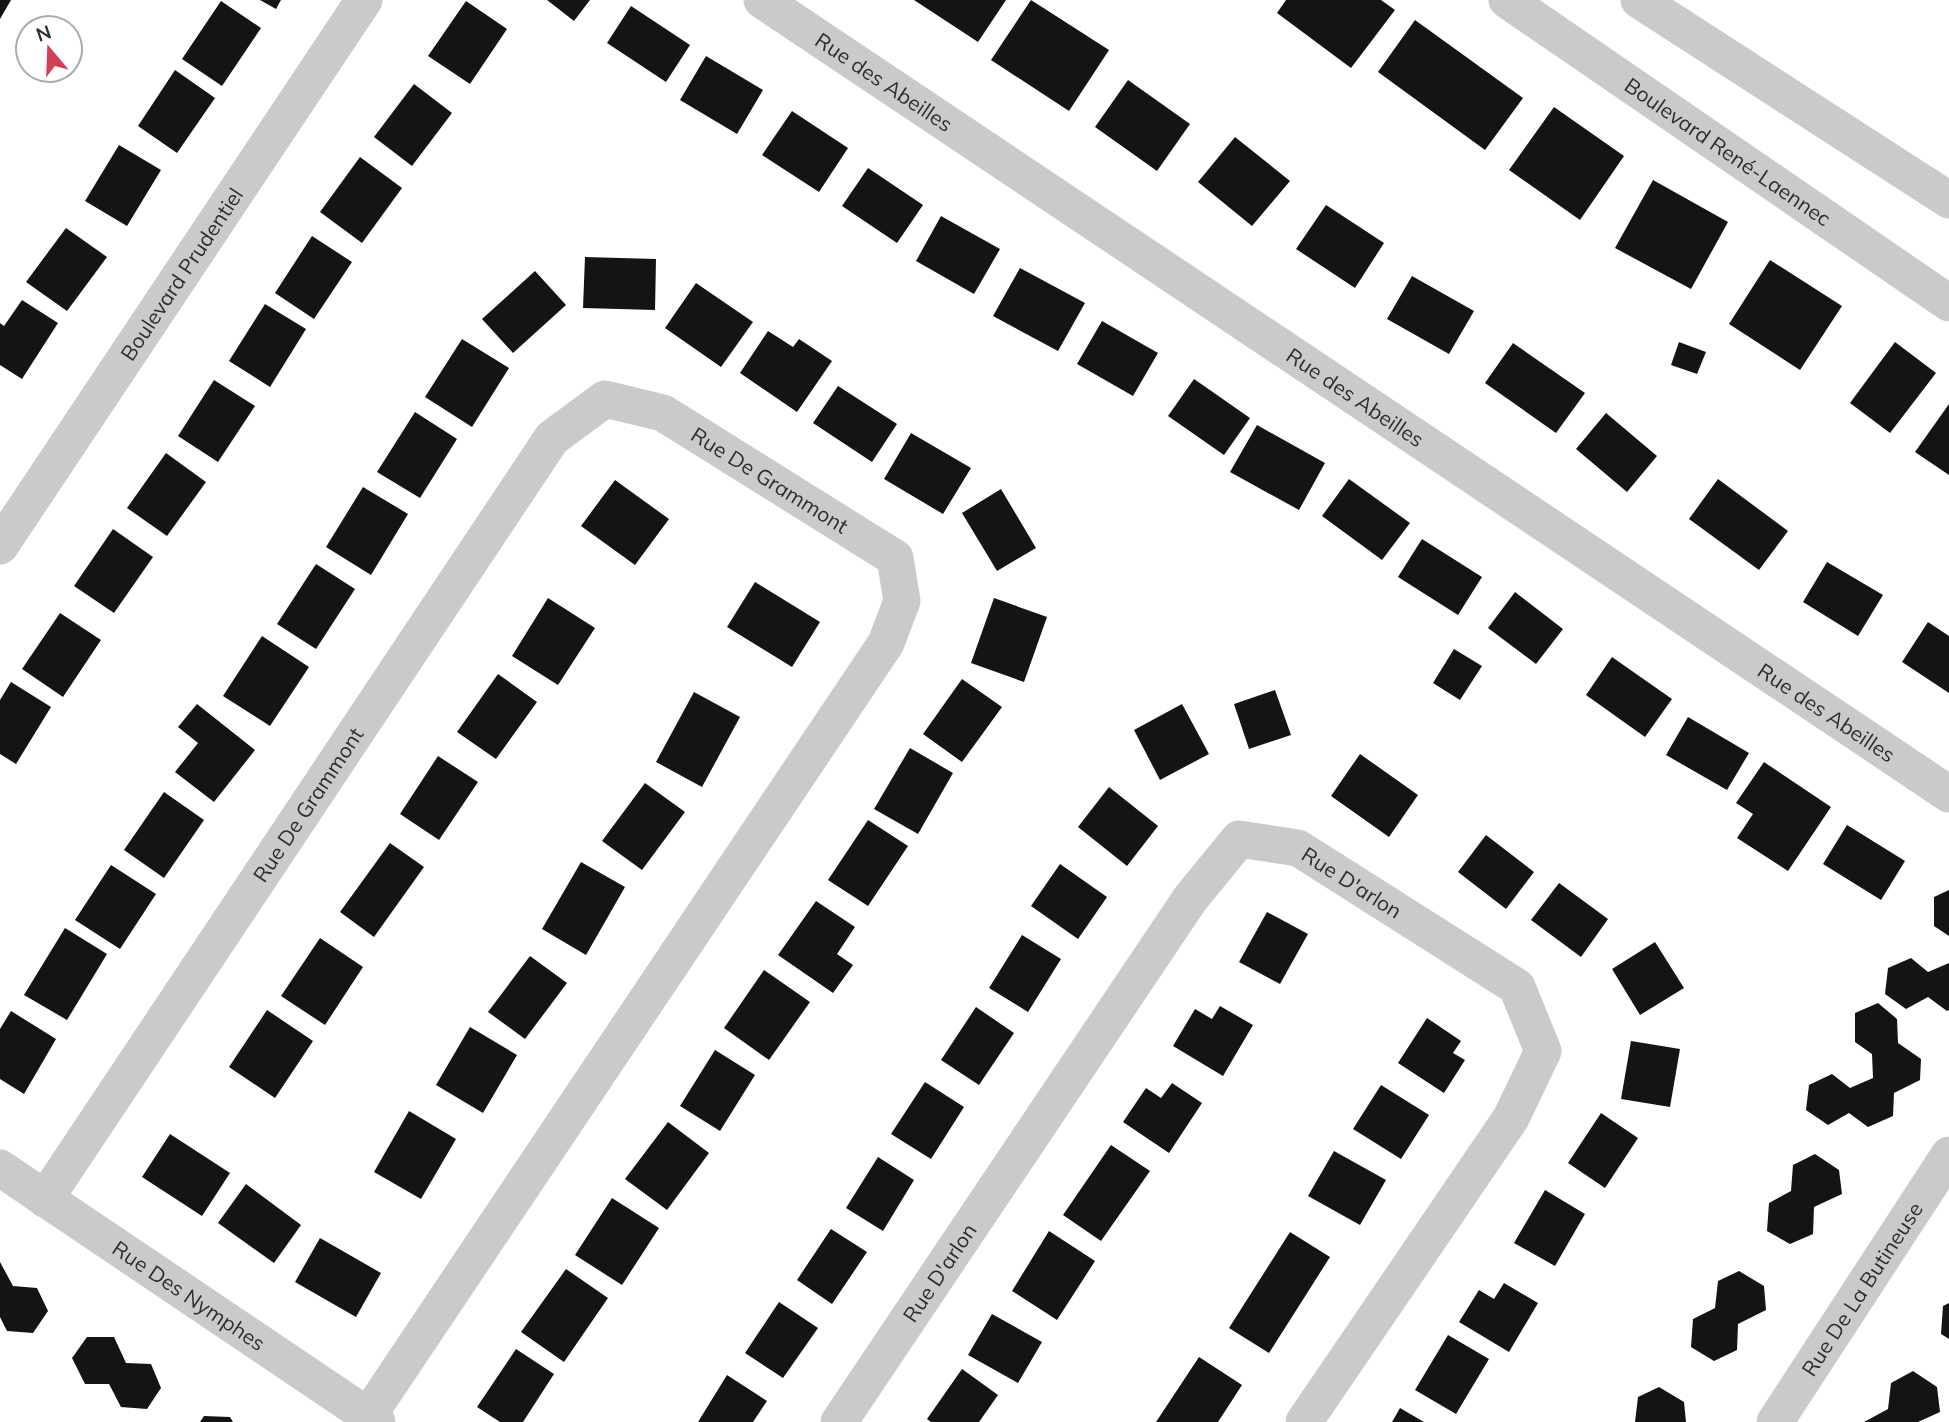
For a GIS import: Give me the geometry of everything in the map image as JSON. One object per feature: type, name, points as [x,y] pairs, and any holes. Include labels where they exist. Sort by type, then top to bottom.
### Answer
[{"type":"street","name":"Boulevard Prudentiel","points":[[0,547],[364,0]]},
{"type":"street","name":"Rue des Abeilles","points":[[762,0],[1949,794]]},
{"type":"street","name":"Boulevard René-Laennec","points":[[1507,0],[1949,303]]},
{"type":"street","points":[[1639,0],[1949,200]]},
{"type":"street","name":"Rue De Grammont","points":[[45,1199],[552,438],[605,399],[663,413],[895,558],[902,601],[886,643],[372,1419]]},
{"type":"street","name":"Rue D'arlon","points":[[839,1422],[1190,899],[1239,839],[1298,848],[1517,987],[1543,1051],[1511,1118],[1304,1422]]},
{"type":"street","name":"Rue De La Butineuse","points":[[1775,1422],[1949,1154]]},
{"type":"street","name":"Rue Des Nymphes","points":[[0,1168],[372,1419]]},
{"type":"building","points":[[0,0],[11,0],[0,19]]},
{"type":"building","points":[[260,0],[281,0],[276,9]]},
{"type":"building","points":[[547,0],[590,0],[574,21]]},
{"type":"building","points":[[914,0],[1006,0],[978,42]]},
{"type":"building","points":[[1031,0],[1109,50],[1069,111],[991,60]]},
{"type":"building","points":[[1286,0],[1381,0],[1395,10],[1351,68],[1277,13]]},
{"type":"building","points":[[221,1],[261,28],[222,86],[182,59]]},
{"type":"building","points":[[466,1],[507,29],[470,84],[428,56]]},
{"type":"building","points":[[631,6],[690,45],[666,82],[607,43]]},
{"type":"building","points":[[1415,20],[1523,98],[1485,150],[1378,72]]},
{"type":"building","points":[[706,56],[763,90],[737,134],[680,100]]},
{"type":"building","points":[[175,70],[215,98],[177,153],[138,126]]},
{"type":"building","points":[[1128,80],[1190,124],[1157,171],[1095,127]]},
{"type":"building","points":[[414,84],[452,113],[412,166],[374,137]]},
{"type":"building","points":[[1554,107],[1624,156],[1580,220],[1509,170]]},
{"type":"building","points":[[792,111],[848,148],[819,192],[762,155]]},
{"type":"building","points":[[1235,137],[1290,181],[1252,226],[1198,182]]},
{"type":"building","points":[[119,145],[161,170],[127,226],[85,201]]},
{"type":"building","points":[[360,157],[402,188],[362,243],[320,212]]},
{"type":"building","points":[[868,168],[923,205],[897,243],[842,206]]},
{"type":"building","points":[[1653,180],[1728,222],[1691,289],[1615,248]]},
{"type":"building","points":[[1326,205],[1384,243],[1355,288],[1296,249]]},
{"type":"building","points":[[941,216],[1000,249],[974,294],[916,261]]},
{"type":"building","points":[[66,228],[107,257],[67,311],[26,282]]},
{"type":"building","points":[[312,236],[352,262],[314,319],[275,293]]},
{"type":"building","points":[[585,257],[656,259],[655,310],[583,308]]},
{"type":"building","points":[[1770,260],[1842,306],[1800,370],[1729,324]]},
{"type":"building","points":[[1020,268],[1085,303],[1058,351],[993,316]]},
{"type":"building","points":[[535,271],[566,305],[513,353],[482,319]]},
{"type":"building","points":[[1412,276],[1474,311],[1449,354],[1387,319]]},
{"type":"building","points":[[696,283],[753,322],[721,367],[665,328]]},
{"type":"building","points":[[22,300],[58,323],[22,379],[0,365],[0,323],[4,326]]},
{"type":"building","points":[[265,304],[306,329],[270,387],[229,361]]},
{"type":"building","points":[[1102,321],[1158,353],[1133,396],[1077,364]]},
{"type":"building","points":[[768,331],[793,347],[799,339],[832,361],[797,412],[740,373]]},
{"type":"building","points":[[462,339],[509,368],[472,427],[425,397]]},
{"type":"building","points":[[1679,342],[1706,352],[1697,374],[1671,365]]},
{"type":"building","points":[[1895,342],[1936,373],[1890,433],[1850,403]]},
{"type":"building","points":[[1513,343],[1585,393],[1556,433],[1485,383]]},
{"type":"building","points":[[1194,379],[1250,418],[1224,455],[1168,416]]},
{"type":"building","points":[[214,380],[255,406],[218,462],[178,436]]},
{"type":"building","points":[[838,386],[897,424],[872,462],[813,423]]},
{"type":"building","points":[[1949,404],[1949,475],[1915,452]]},
{"type":"building","points":[[415,412],[457,439],[420,498],[377,472]]},
{"type":"building","points":[[1606,413],[1657,456],[1627,492],[1576,449]]},
{"type":"building","points":[[1257,425],[1325,463],[1299,510],[1230,472]]},
{"type":"building","points":[[911,433],[971,468],[943,514],[884,479]]},
{"type":"building","points":[[166,453],[206,482],[167,536],[127,508]]},
{"type":"building","points":[[1349,479],[1410,523],[1382,560],[1322,516]]},
{"type":"building","points":[[1718,479],[1788,531],[1759,570],[1689,519]]},
{"type":"building","points":[[615,480],[669,519],[635,565],[581,526]]},
{"type":"building","points":[[363,487],[408,514],[371,575],[326,547]]},
{"type":"building","points":[[1001,489],[1036,548],[997,571],[962,513]]},
{"type":"building","points":[[113,529],[153,557],[114,613],[74,586]]},
{"type":"building","points":[[1422,539],[1482,577],[1458,615],[1398,577]]},
{"type":"building","points":[[1827,562],[1883,595],[1858,636],[1803,602]]},
{"type":"building","points":[[316,564],[355,589],[316,649],[277,624]]},
{"type":"building","points":[[755,582],[820,622],[792,667],[727,627]]},
{"type":"building","points":[[1515,592],[1563,629],[1536,664],[1488,628]]},
{"type":"building","points":[[548,598],[595,628],[558,685],[512,656]]},
{"type":"building","points":[[994,598],[1047,617],[1024,682],[971,663]]},
{"type":"building","points":[[60,613],[101,640],[63,697],[22,669]]},
{"type":"building","points":[[1928,622],[1949,636],[1949,693],[1902,662]]},
{"type":"building","points":[[262,636],[309,667],[270,726],[223,696]]},
{"type":"building","points":[[1454,649],[1482,666],[1460,700],[1433,683]]},
{"type":"building","points":[[1612,657],[1672,699],[1645,737],[1586,695]]},
{"type":"building","points":[[498,674],[537,702],[496,759],[457,732]]},
{"type":"building","points":[[962,679],[1002,707],[962,762],[923,734]]},
{"type":"building","points":[[11,682],[51,707],[16,764],[0,754],[0,700]]},
{"type":"building","points":[[1275,690],[1291,735],[1249,749],[1234,704]]},
{"type":"building","points":[[694,692],[740,717],[702,787],[656,762]]},
{"type":"building","points":[[197,704],[255,750],[214,802],[175,772],[198,743],[178,727]]},
{"type":"building","points":[[1182,704],[1209,754],[1160,780],[1134,730]]},
{"type":"building","points":[[1688,717],[1749,753],[1727,790],[1666,755]]},
{"type":"building","points":[[910,748],[953,773],[918,834],[874,809]]},
{"type":"building","points":[[1360,754],[1418,795],[1389,837],[1331,796]]},
{"type":"building","points":[[438,756],[478,782],[439,840],[400,814]]},
{"type":"building","points":[[1764,762],[1831,807],[1788,871],[1737,838],[1753,814],[1736,803]]},
{"type":"building","points":[[645,783],[685,812],[642,870],[602,841]]},
{"type":"building","points":[[1109,787],[1158,826],[1127,866],[1078,827]]},
{"type":"building","points":[[164,792],[204,820],[164,878],[124,850]]},
{"type":"building","points":[[868,820],[908,846],[868,906],[828,880]]},
{"type":"building","points":[[1847,825],[1905,861],[1881,900],[1823,864]]},
{"type":"building","points":[[1486,835],[1534,872],[1506,909],[1458,872]]},
{"type":"building","points":[[390,843],[424,867],[374,937],[340,912]]},
{"type":"building","points":[[581,862],[625,887],[586,955],[542,929]]},
{"type":"building","points":[[1060,864],[1107,897],[1078,939],[1031,906]]},
{"type":"building","points":[[111,865],[156,894],[120,949],[75,920]]},
{"type":"building","points":[[1559,883],[1608,919],[1581,957],[1531,920]]},
{"type":"building","points":[[1949,890],[1949,936],[1934,926],[1934,897]]},
{"type":"building","points":[[816,901],[855,927],[837,954],[853,965],[833,993],[778,955]]},
{"type":"building","points":[[1267,912],[1308,934],[1280,984],[1239,962]]},
{"type":"building","points":[[65,928],[107,954],[67,1020],[24,995]]},
{"type":"building","points":[[1022,935],[1061,959],[1028,1012],[989,988]]},
{"type":"building","points":[[320,938],[363,967],[325,1025],[281,996]]},
{"type":"building","points":[[1655,942],[1684,988],[1640,1015],[1612,969]]},
{"type":"building","points":[[530,956],[567,983],[525,1039],[488,1012]]},
{"type":"building","points":[[1911,958],[1928,972],[1949,963],[1949,1010],[1928,997],[1906,1009],[1885,994],[1888,968]]},
{"type":"building","points":[[764,970],[810,1002],[769,1060],[724,1028]]},
{"type":"building","points":[[1878,1003],[1897,1019],[1898,1043],[1921,1059],[1920,1080],[1894,1093],[1893,1116],[1868,1127],[1849,1113],[1828,1125],[1806,1110],[1809,1085],[1832,1074],[1850,1088],[1873,1078],[1872,1054],[1855,1042],[1855,1013]]},
{"type":"building","points":[[1220,1006],[1253,1025],[1223,1076],[1173,1046],[1195,1009],[1212,1019]]},
{"type":"building","points":[[976,1007],[1014,1033],[979,1085],[941,1060]]},
{"type":"building","points":[[267,1010],[313,1041],[275,1098],[229,1067]]},
{"type":"building","points":[[11,1011],[56,1039],[24,1094],[0,1079],[0,1029]]},
{"type":"building","points":[[1427,1018],[1461,1041],[1453,1053],[1465,1060],[1444,1093],[1398,1063]]},
{"type":"building","points":[[470,1027],[517,1055],[483,1113],[436,1085]]},
{"type":"building","points":[[1631,1041],[1680,1049],[1670,1107],[1621,1099]]},
{"type":"building","points":[[715,1050],[755,1075],[720,1131],[680,1106]]},
{"type":"building","points":[[925,1082],[964,1107],[931,1159],[891,1134]]},
{"type":"building","points":[[1172,1083],[1202,1103],[1169,1153],[1123,1122],[1146,1088],[1161,1098]]},
{"type":"building","points":[[1381,1085],[1429,1115],[1401,1159],[1353,1129]]},
{"type":"building","points":[[409,1111],[456,1139],[421,1199],[374,1172]]},
{"type":"building","points":[[1601,1113],[1638,1138],[1605,1188],[1568,1163]]},
{"type":"building","points":[[668,1122],[709,1153],[667,1210],[625,1179]]},
{"type":"building","points":[[170,1134],[230,1173],[202,1216],[142,1177]]},
{"type":"building","points":[[1111,1145],[1150,1171],[1101,1241],[1063,1215]]},
{"type":"building","points":[[1334,1151],[1386,1180],[1360,1225],[1308,1196]]},
{"type":"building","points":[[1815,1154],[1839,1170],[1842,1194],[1814,1207],[1813,1234],[1790,1244],[1767,1231],[1769,1203],[1791,1191],[1793,1165]]},
{"type":"building","points":[[878,1157],[914,1180],[883,1231],[846,1208]]},
{"type":"building","points":[[246,1184],[301,1225],[274,1263],[218,1223]]},
{"type":"building","points":[[1545,1190],[1585,1214],[1555,1266],[1514,1243]]},
{"type":"building","points":[[612,1198],[659,1228],[622,1285],[575,1255]]},
{"type":"building","points":[[831,1229],[867,1252],[832,1304],[797,1280]]},
{"type":"building","points":[[1049,1231],[1095,1261],[1057,1320],[1012,1291]]},
{"type":"building","points":[[1290,1232],[1330,1257],[1269,1353],[1229,1328]]},
{"type":"building","points":[[320,1238],[381,1273],[356,1317],[295,1282]]},
{"type":"building","points":[[0,1262],[13,1286],[37,1288],[48,1311],[33,1333],[7,1331],[0,1317]]},
{"type":"building","points":[[566,1269],[608,1298],[564,1362],[521,1332]]},
{"type":"building","points":[[1739,1271],[1764,1286],[1766,1310],[1738,1324],[1737,1350],[1714,1361],[1691,1347],[1693,1319],[1715,1308],[1718,1281]]},
{"type":"building","points":[[1504,1283],[1538,1303],[1509,1352],[1459,1322],[1479,1290],[1494,1299]]},
{"type":"building","points":[[779,1302],[818,1328],[783,1378],[745,1353]]},
{"type":"building","points":[[1949,1303],[1949,1339],[1941,1334],[1943,1306]]},
{"type":"building","points":[[992,1314],[1042,1342],[1018,1383],[968,1355]]},
{"type":"building","points":[[1448,1335],[1489,1359],[1456,1414],[1415,1390]]},
{"type":"building","points":[[87,1337],[114,1337],[126,1363],[151,1364],[161,1388],[147,1409],[121,1407],[109,1384],[85,1384],[72,1358]]},
{"type":"building","points":[[516,1349],[554,1374],[523,1422],[500,1422],[477,1407]]},
{"type":"building","points":[[1199,1357],[1242,1385],[1218,1422],[1156,1422]]},
{"type":"building","points":[[962,1369],[998,1395],[979,1422],[931,1422],[927,1419]]},
{"type":"building","points":[[1913,1371],[1937,1387],[1940,1412],[1918,1422],[1864,1422],[1888,1409],[1891,1383]]},
{"type":"building","points":[[727,1375],[767,1401],[753,1422],[698,1422]]},
{"type":"building","points":[[1659,1387],[1684,1402],[1686,1422],[1635,1422],[1638,1397]]},
{"type":"building","points":[[1400,1408],[1424,1422],[1392,1422]]},
{"type":"building","points":[[204,1416],[230,1417],[233,1422],[200,1422]]}]
